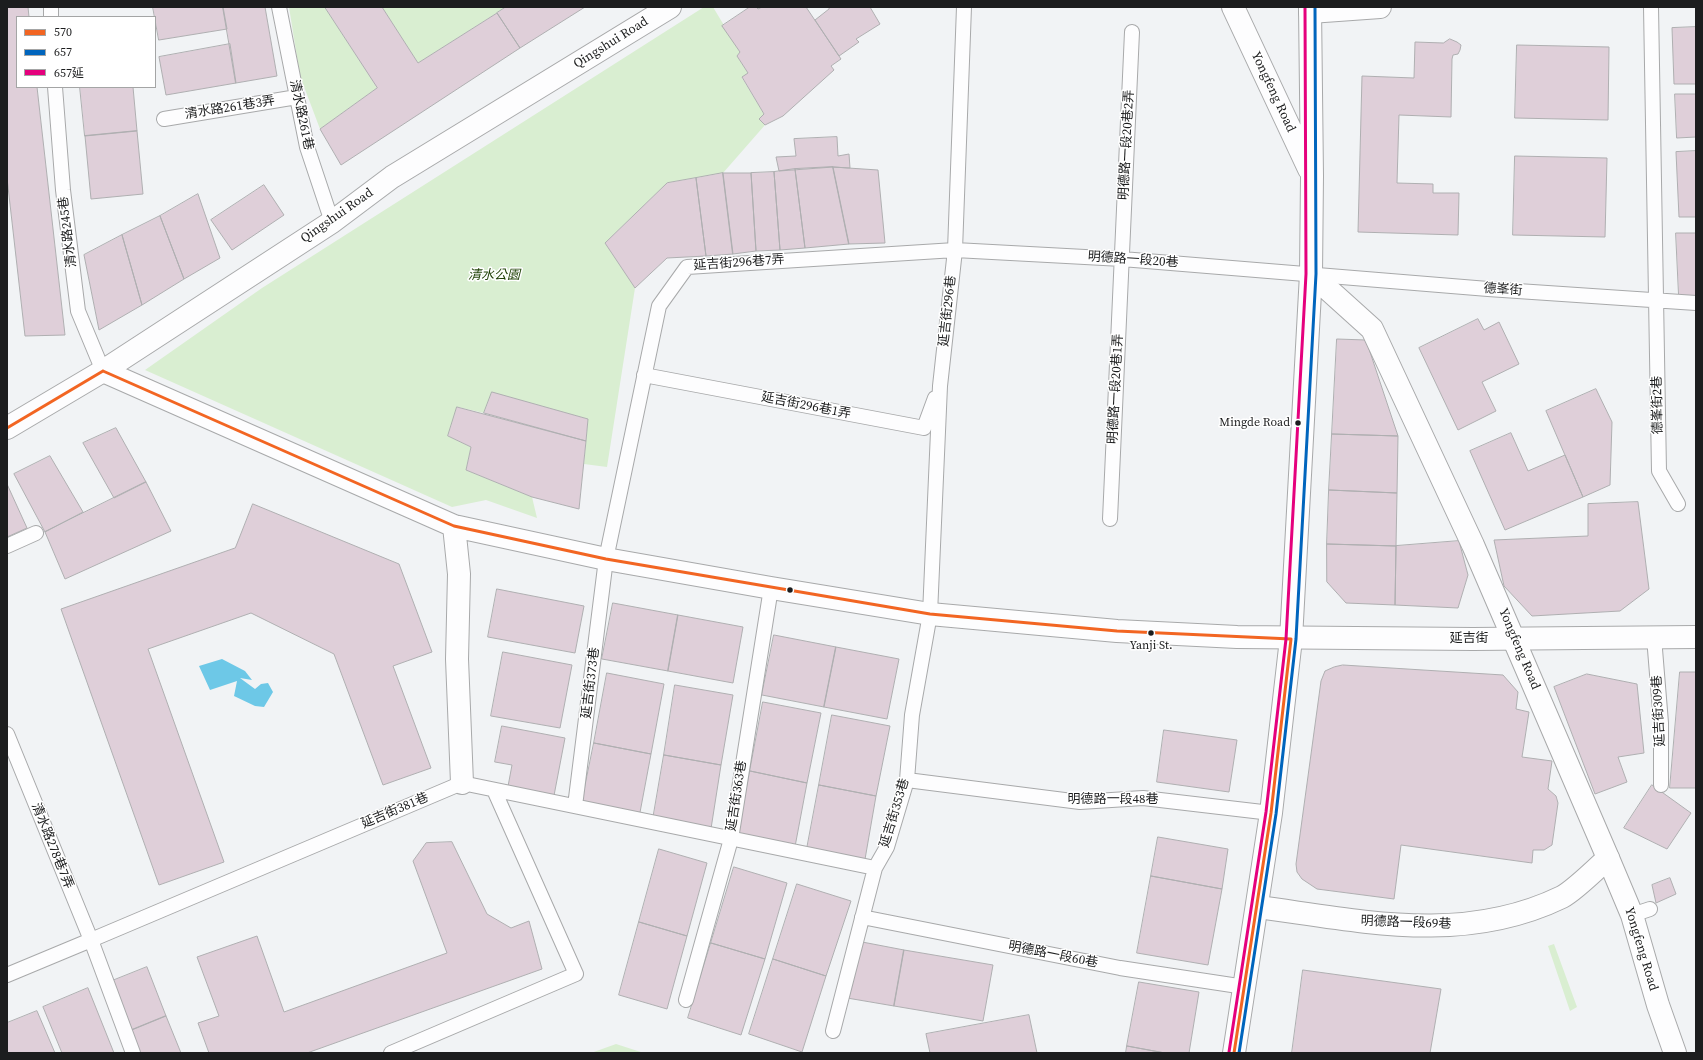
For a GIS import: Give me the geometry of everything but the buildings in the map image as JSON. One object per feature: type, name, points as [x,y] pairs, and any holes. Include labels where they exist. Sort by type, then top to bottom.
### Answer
[{"type":"street","name":"Qingshui Road","points":[[7,428],[103,372],[332,222],[392,177],[670,7]]},
{"type":"street","name":"Yongfeng Road","points":[[1233,7],[1312,176]]},
{"type":"street","points":[[1234,1053],[1246,987],[1271,813],[1291,638],[1310,274],[1312,176],[1310,10],[1380,7]]},
{"type":"street","name":"Yongfeng Road","points":[[1310,274],[1372,329],[1515,638],[1608,858],[1641,912],[1652,1007],[1675,1053]]},
{"type":"street","name":"延吉街","points":[[103,372],[454,526],[606,559],[771,588],[930,614],[1117,630],[1291,638],[1696,637]]},
{"type":"street","points":[[454,526],[459,574],[457,659],[462,783]]},
{"type":"street","name":"明德路一段69巷","points":[[1258,907],[1377,924],[1431,926],[1477,924],[1501,920],[1563,896],[1608,858]]},
{"type":"lane","name":"清水路261巷","points":[[279,7],[307,147],[332,222]]},
{"type":"lane","name":"延吉街296巷","points":[[930,614],[940,386],[954,250],[964,7]]},
{"type":"lane","name":"德峯街2巷","points":[[1651,7],[1659,471],[1678,504]]},
{"type":"lane","name":"明德路一段20巷2弄","points":[[1122,259],[1132,32]]},
{"type":"lane","name":"清水路245巷","points":[[55,88],[63,190],[78,311],[103,372]]},
{"type":"lane","name":"清水路261巷3弄","points":[[164,118],[297,97]]},
{"type":"lane","name":"明德路一段20巷","points":[[954,250],[1122,259],[1310,274]]},
{"type":"lane","name":"延吉街296巷7弄","points":[[606,559],[659,306],[687,266],[954,250]]},
{"type":"lane","name":"明德路一段20巷1弄","points":[[1110,519],[1122,259]]},
{"type":"lane","name":"德峯街","points":[[1310,274],[1696,303]]},
{"type":"lane","name":"延吉街296巷1弄","points":[[644,375],[924,428],[940,386]]},
{"type":"lane","points":[[7,546],[36,534]]},
{"type":"lane","name":"延吉街373巷","points":[[575,806],[606,559]]},
{"type":"lane","name":"延吉街363巷","points":[[686,1000],[730,838],[771,588]]},
{"type":"lane","name":"延吉街353巷","points":[[833,1031],[874,868],[887,847],[907,780],[912,715],[930,614]]},
{"type":"lane","name":"延吉街309巷","points":[[1654,638],[1661,723],[1661,785]]},
{"type":"lane","name":"清水路278巷7弄","points":[[7,734],[11,753],[90,940],[133,1053]]},
{"type":"lane","name":"明德路一段48巷","points":[[907,780],[1080,802],[1143,798],[1271,813]]},
{"type":"lane","points":[[462,783],[874,868]]},
{"type":"lane","name":"延吉街381巷","points":[[7,975],[462,783]]},
{"type":"lane","points":[[391,1053],[576,974],[494,790]]},
{"type":"lane","name":"明德路一段60巷","points":[[862,917],[1120,968],[1246,987]]},
{"type":"green space","points":[[289,7],[325,7],[377,88],[320,129],[300,76]]},
{"type":"green space","points":[[382,7],[506,7],[418,63]]},
{"type":"green space","name":"清水公園","points":[[704,7],[713,7],[740,52],[737,56],[748,73],[742,78],[764,114],[759,119],[765,125],[723,173],[667,183],[605,243],[635,288],[607,467],[584,464],[588,419],[492,393],[484,413],[458,407],[448,436],[471,447],[466,470],[532,497],[537,518],[486,500],[452,507],[145,370],[262,288]]},
{"type":"green space","points":[[1554,944],[1577,1007],[1570,1011],[1548,946]]},
{"type":"green space","points":[[616,1044],[644,1053],[591,1053]]},
{"type":"water","points":[[222,659],[245,671],[252,680],[240,678],[255,689],[261,684],[268,683],[273,692],[264,707],[255,706],[234,696],[237,681],[210,690],[199,666]]},
{"type":"transit line","name":"657延","points":[[1229,1052],[1266,812],[1286,639],[1306,274],[1305,7]]},
{"type":"transit line","name":"657","points":[[1239,1053],[1276,814],[1296,639],[1316,274],[1315,7]]},
{"type":"transit line","name":"570","points":[[103,371],[454,526],[606,559],[930,614],[1117,631],[1291,639]]},
{"type":"transit line","name":"570","points":[[7,428],[103,371]]},
{"type":"transit line","name":"570","points":[[1234,1053],[1271,813],[1291,639]]},
{"type":"place","name":"Mingde Road","points":[[1298,423]]},
{"type":"place","name":"Yanji St.","points":[[1151,633]]}]
